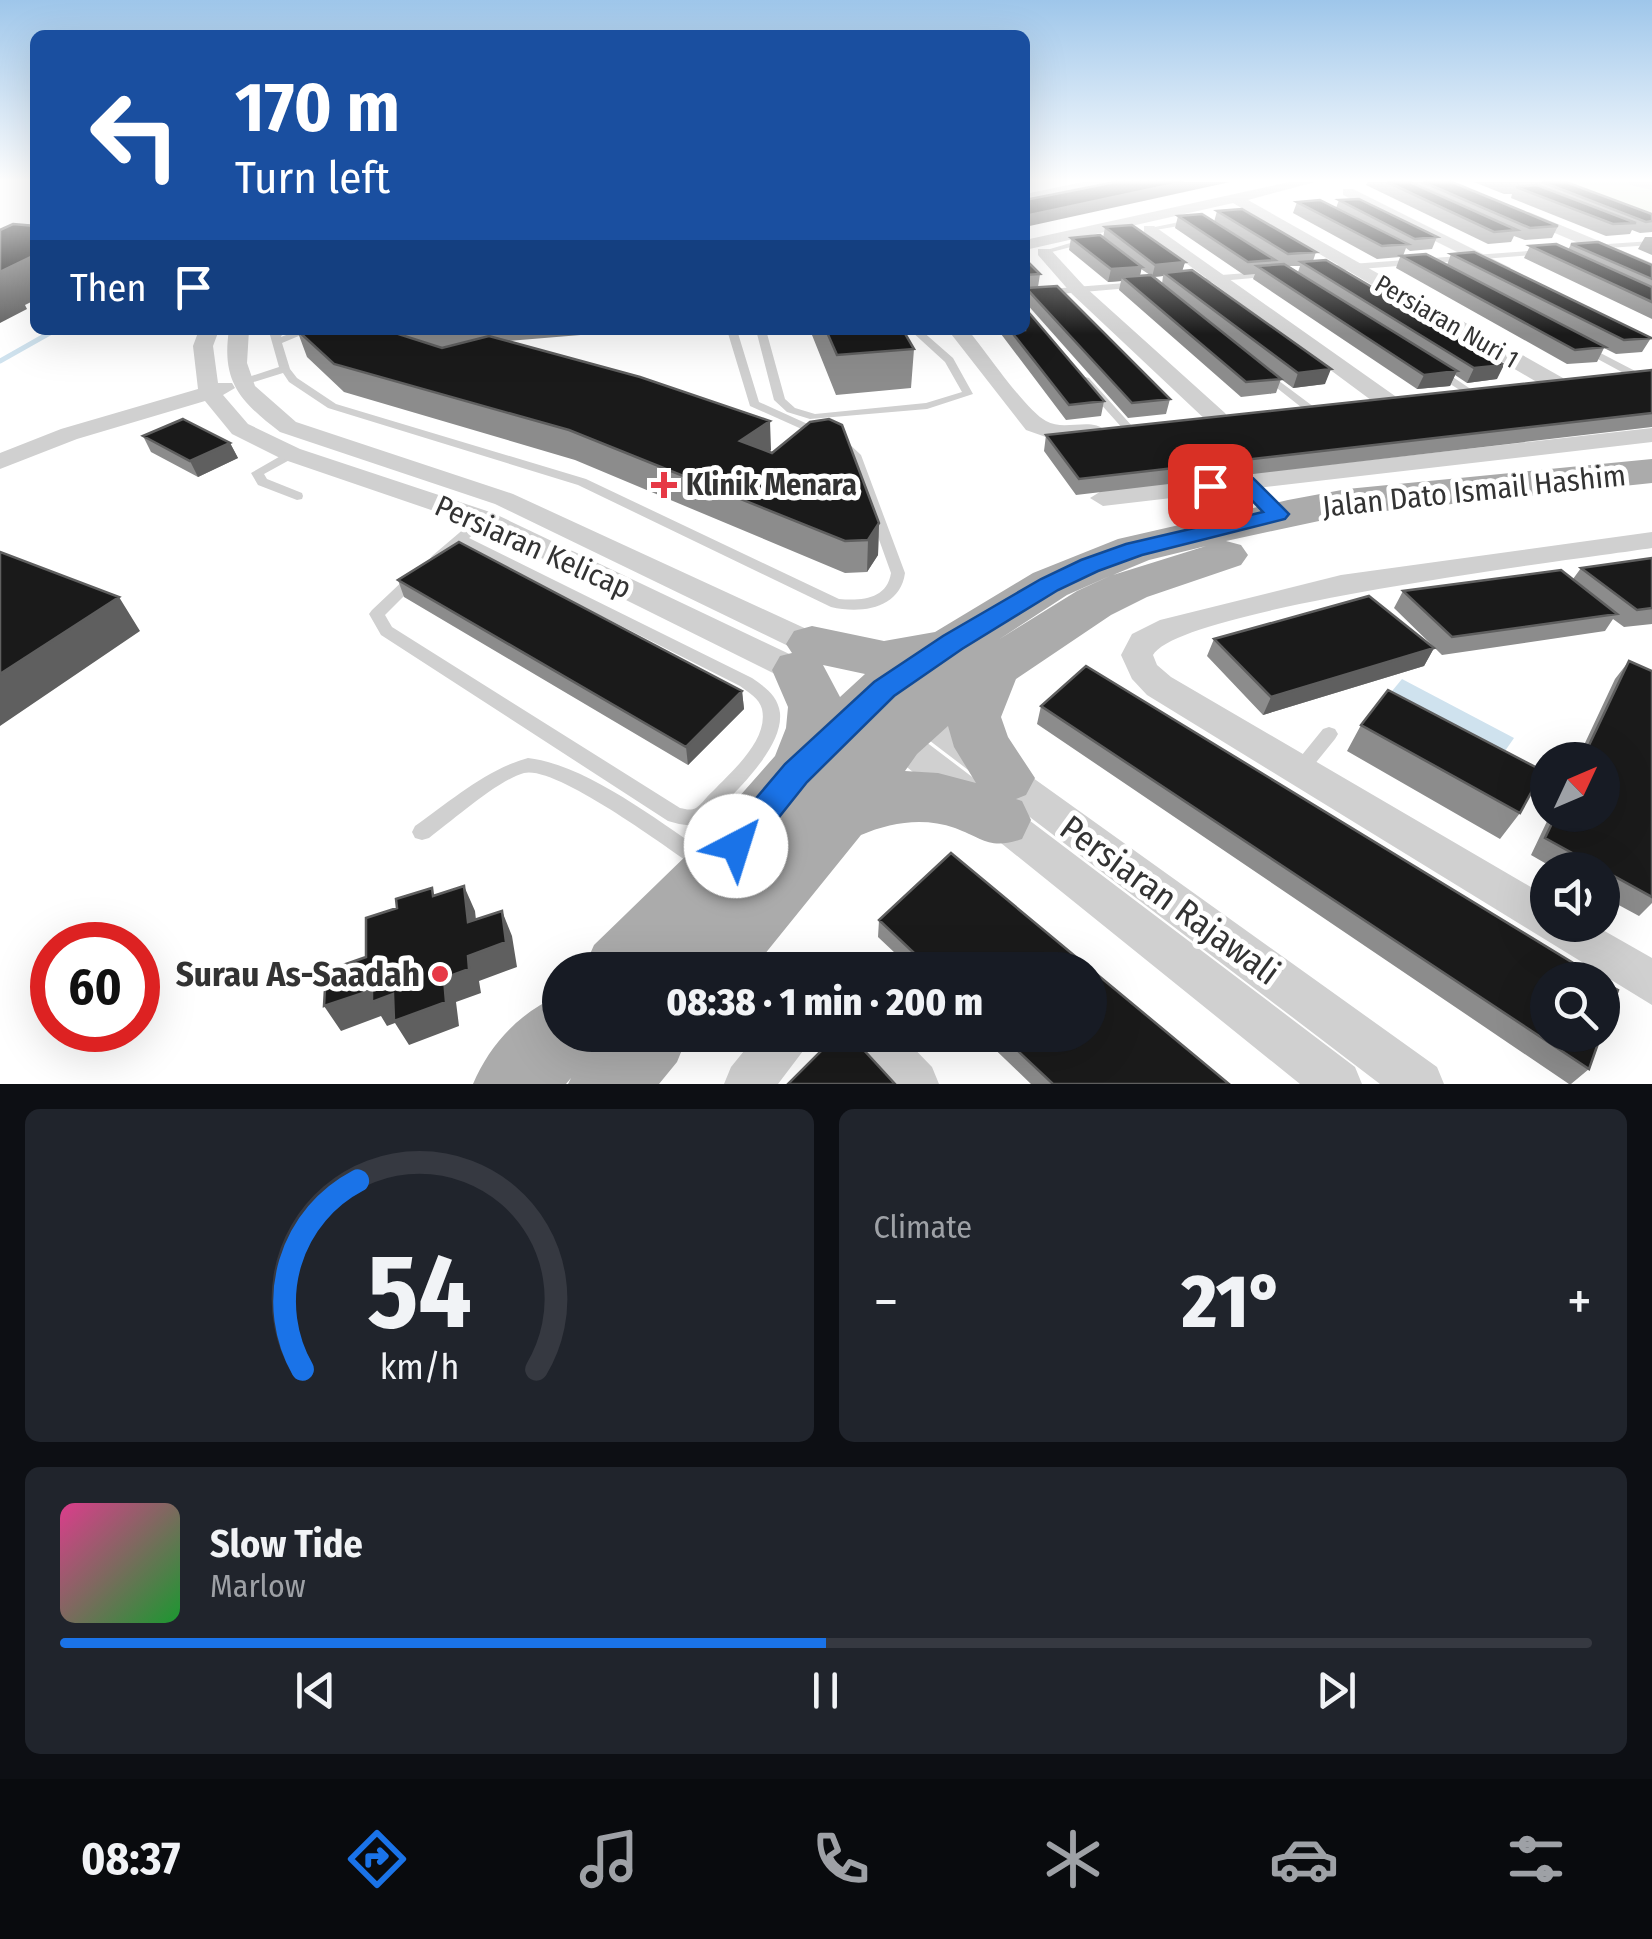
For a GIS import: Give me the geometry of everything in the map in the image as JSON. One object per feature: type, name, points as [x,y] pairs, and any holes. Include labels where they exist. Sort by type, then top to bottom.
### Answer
[{"type":"main road","name":"Jalan Dato Ismail Hashim","points":[[717,952],[818,794],[891,714],[975,653],[1050,584],[1090,565],[1152,544],[1278,514],[1347,502],[1652,471]]},
{"type":"main road","name":"Jalan Dato Ismail Hashim","points":[[975,653],[1130,586],[1271,541],[1372,523],[1652,492]]},
{"type":"main road","points":[[975,653],[972,717],[1002,799],[962,801],[921,794],[877,799],[818,794],[818,720],[805,657],[884,660],[975,653]]},
{"type":"main road","name":"Jalan Dato Ismail Hashim","points":[[637,952],[716,870],[818,794]]},
{"type":"main road","points":[[513,1084],[543,1052]]},
{"type":"main road","points":[[608,1084],[635,1052]]},
{"type":"street","points":[[1035,248],[1097,233]]},
{"type":"street","points":[[1153,233],[1209,279],[1396,400],[1273,412]]},
{"type":"street","name":"Persiaran Nuri 1","points":[[1294,233],[1571,382]]},
{"type":"street","points":[[1431,233],[1514,274]]},
{"type":"street","points":[[1565,233],[1652,269]]},
{"type":"street","points":[[1035,248],[1226,418],[1182,422]]},
{"type":"street","points":[[207,335],[204,346],[208,392]]},
{"type":"street","points":[[0,462],[69,434],[240,383],[238,335]]},
{"type":"street","points":[[962,335],[1034,426],[1060,434],[1137,427]]},
{"type":"street","name":"Persiaran Nuri 1","points":[[1521,387],[1644,374]]},
{"type":"street","name":"Persiaran Kelicap","points":[[240,383],[262,408],[288,427],[504,499],[805,657],[891,714]]},
{"type":"street","name":"Persiaran Nuri 1","points":[[1437,396],[1478,391]]},
{"type":"street","name":"Persiaran Kelicap","points":[[208,392],[240,429],[291,454],[484,520],[805,657]]},
{"type":"street","points":[[1103,498],[1652,435]]},
{"type":"street","points":[[1246,482],[1278,514]]},
{"type":"street","points":[[1530,909],[1159,686],[1142,671],[1137,655],[1143,642],[1171,626],[1341,584],[1652,540]]},
{"type":"street","name":"Persiaran Rajawali","points":[[891,714],[1002,799],[1338,1084]]},
{"type":"street","name":"Persiaran Rajawali","points":[[1002,799],[1420,1084]]},
{"type":"street","points":[[1584,942],[1652,983]]},
{"type":"street","points":[[748,1084],[773,1052]]},
{"type":"street","points":[[884,1052],[915,1084]]},
{"type":"lane","points":[[1634,233],[1652,242]]},
{"type":"lane","points":[[1035,248],[1098,241]]},
{"type":"lane","points":[[1580,248],[1652,242]]},
{"type":"lane","points":[[1523,244],[1540,252]]},
{"type":"lane","points":[[1404,253],[1438,270]]},
{"type":"lane","points":[[1318,270],[1480,256],[1558,254]]},
{"type":"lane","points":[[1209,279],[1285,273],[1270,263]]},
{"type":"lane","points":[[1030,294],[1150,284],[1137,273]]},
{"type":"lane","points":[[278,336],[285,369],[293,380],[332,406],[582,482],[836,603],[851,607],[878,600],[892,591],[898,573],[855,455],[842,443],[754,404],[733,335]]},
{"type":"lane","points":[[762,335],[780,400],[791,410],[814,417],[926,406],[968,394],[949,360],[922,335]]},
{"type":"lane","points":[[1569,340],[1644,374]]},
{"type":"lane","points":[[1424,362],[1478,391]]},
{"type":"lane","points":[[1252,363],[1329,407]]},
{"type":"lane","points":[[240,383],[285,369]]},
{"type":"lane","points":[[1076,370],[1137,427]]},
{"type":"lane","points":[[291,454],[258,473],[262,482],[296,496]]},
{"type":"lane","points":[[460,539],[746,682],[765,696],[771,720],[763,748],[701,815],[687,818],[675,814],[386,631],[376,617],[384,604],[460,539],[484,520]]},
{"type":"lane","points":[[1298,772],[1329,734]]},
{"type":"lane","points":[[422,832],[505,775],[528,764],[558,770],[716,870]]},
{"type":"water","points":[[1402,679],[1514,738],[1496,764],[1383,702]]},
{"type":"building","points":[[0,233],[30,233],[30,257],[0,272]]},
{"type":"building","points":[[1112,233],[1143,233],[1185,262],[1155,265]]},
{"type":"building","points":[[1203,233],[1231,233],[1275,260],[1248,262]]},
{"type":"building","points":[[1253,233],[1283,233],[1316,252],[1288,254]]},
{"type":"building","points":[[1356,233],[1385,233],[1408,244],[1382,246]]},
{"type":"building","points":[[1403,233],[1428,233],[1437,237],[1415,239]]},
{"type":"building","points":[[1100,235],[1142,267],[1111,269],[1071,238]]},
{"type":"building","points":[[1598,242],[1652,265],[1652,279],[1571,244]]},
{"type":"building","points":[[1556,244],[1652,287],[1652,302],[1530,246]]},
{"type":"building","points":[[1474,252],[1651,338],[1624,340],[1451,254]]},
{"type":"building","points":[[1426,254],[1605,347],[1575,350],[1401,256]]},
{"type":"building","points":[[1326,260],[1504,365],[1474,368],[1301,262]]},
{"type":"building","points":[[1284,264],[1457,371],[1424,375],[1257,266]]},
{"type":"building","points":[[1192,270],[1331,369],[1298,373],[1164,273]]},
{"type":"building","points":[[1151,275],[1281,379],[1246,382],[1122,277]]},
{"type":"building","points":[[1057,286],[1170,399],[1132,403],[1030,292],[1030,288]]},
{"type":"building","points":[[1030,314],[1104,401],[1069,405],[1014,335],[1030,335]]},
{"type":"building","points":[[302,335],[402,335],[442,348],[489,336],[640,377],[770,421],[740,441],[772,453],[810,422],[829,419],[842,425],[879,523],[868,540],[845,541],[569,430],[334,364]]},
{"type":"building","points":[[828,335],[906,335],[914,349],[837,355]]},
{"type":"building","points":[[1652,370],[1652,413],[1079,479],[1046,435]]},
{"type":"building","points":[[183,419],[230,443],[190,461],[143,436]]},
{"type":"building","points":[[459,542],[742,691],[686,747],[398,580]]},
{"type":"building","points":[[0,552],[119,597],[0,674]]},
{"type":"building","points":[[1652,558],[1652,608],[1637,610],[1581,568]]},
{"type":"building","points":[[1561,570],[1617,614],[1452,637],[1403,591]]},
{"type":"building","points":[[1369,596],[1434,648],[1271,697],[1214,639]]},
{"type":"building","points":[[1629,661],[1652,671],[1652,897],[1620,879],[1620,852],[1570,852],[1545,838],[1548,832],[1620,832],[1620,742],[1591,742]]},
{"type":"building","points":[[1086,666],[1530,937],[1530,942],[1539,942],[1571,962],[1530,962],[1530,1030],[1041,706]]},
{"type":"building","points":[[1388,690],[1530,764],[1530,795],[1520,813],[1361,725]]},
{"type":"building","points":[[951,853],[1070,952],[913,952],[879,920]]},
{"type":"building","points":[[464,886],[468,922],[502,911],[506,942],[468,956],[469,969],[444,978],[446,1002],[394,1021],[393,994],[372,1002],[372,990],[324,1006],[326,971],[366,957],[366,918],[397,908],[396,899],[432,888],[433,896]]},
{"type":"building","points":[[1107,983],[1229,1084],[1053,1084],[1019,1052],[1107,1052]]},
{"type":"building","points":[[820,1052],[866,1052],[895,1084],[788,1084]]},
{"type":"building","points":[[1563,1052],[1595,1052],[1589,1069]]},
{"type":"waterway","points":[[0,361],[46,335]]},
{"type":"place","name":"Klinik Menara","points":[[664,485]]},
{"type":"place","name":"Surau As-Saadah","points":[[440,974]]},
{"type":"route","points":[[736,846],[796,773],[884,689],[952,642],[1090,565],[1278,514],[1246,482],[1210,486]]}]
